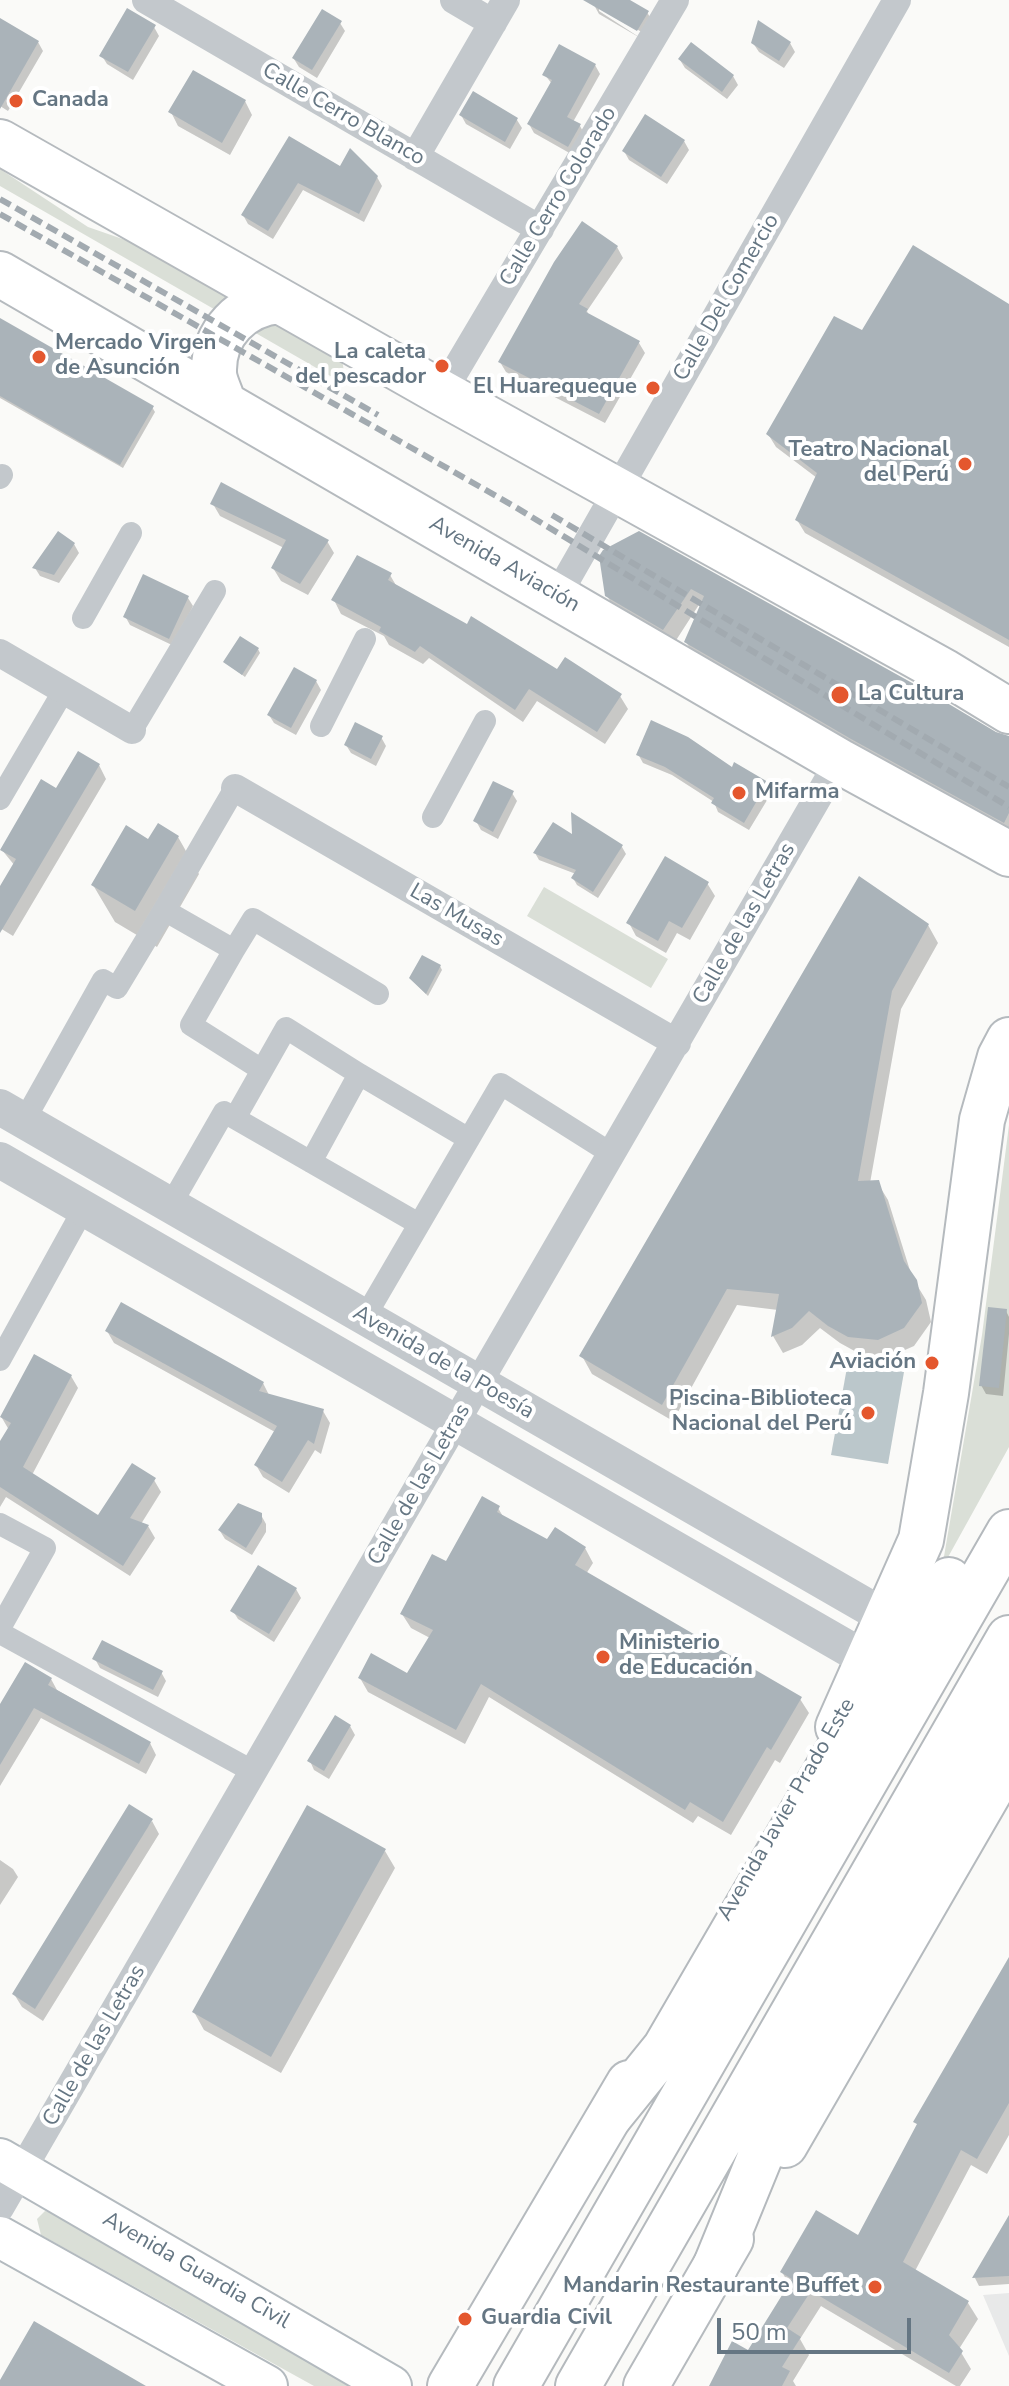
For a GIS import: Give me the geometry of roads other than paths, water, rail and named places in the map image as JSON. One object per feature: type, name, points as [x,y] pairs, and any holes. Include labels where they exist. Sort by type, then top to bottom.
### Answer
[{"type":"main road","points":[[0,142],[442,393],[945,672],[1009,711]]},
{"type":"main road","name":"Avenida Aviación","points":[[0,274],[839,761],[1009,854]]},
{"type":"main road","points":[[223,402],[214,373],[218,344],[234,319],[242,313],[279,301]]},
{"type":"main road","name":"Avenida Javier Prado Este","points":[[450,2386],[838,1726],[921,1540],[949,1378],[982,1120],[1000,1057],[1009,1040]]},
{"type":"main road","points":[[610,2116],[665,2048],[842,1744],[952,1576],[1009,1502]]},
{"type":"main road","points":[[516,2386],[1009,1532]]},
{"type":"main road","points":[[578,2386],[1009,1638]]},
{"type":"main road","points":[[713,2272],[769,2135],[789,2095],[1009,1701]]},
{"type":"main road","points":[[646,2386],[1007,1764]]},
{"type":"main road","name":"Avenida Guardia Civil","points":[[11,2165],[391,2386]]},
{"type":"main road","points":[[0,2237],[267,2386]]},
{"type":"street","name":"Calle Cerro Blanco","points":[[146,0],[181,9],[415,157],[540,229]]},
{"type":"street","points":[[415,157],[500,12],[454,0]]},
{"type":"street","name":"Calle Cerro Colorado","points":[[442,393],[675,0]]},
{"type":"street","name":"Calle Del Comercio","points":[[557,596],[897,0]]},
{"type":"street","points":[[83,618],[131,533]]},
{"type":"street","points":[[0,653],[132,730],[215,591]]},
{"type":"street","points":[[321,726],[365,639]]},
{"type":"street","points":[[0,799],[6,776],[64,690]]},
{"type":"street","points":[[433,817],[485,721]]},
{"type":"street","name":"Calle de las Letras","points":[[0,2208],[11,2165],[254,1772],[839,761]]},
{"type":"street","points":[[12,1114],[103,980],[117,988],[235,788]]},
{"type":"street","name":"Las Musas","points":[[235,788],[677,1043]]},
{"type":"street","points":[[164,910],[234,950]]},
{"type":"street","points":[[262,1070],[191,1025],[253,919],[378,994]]},
{"type":"street","points":[[235,1118],[286,1028],[469,1139]]},
{"type":"street","points":[[311,1162],[359,1074]]},
{"type":"street","points":[[365,1317],[504,1078],[612,1154]]},
{"type":"street","points":[[170,1206],[224,1112],[419,1224]]},
{"type":"street","name":"Avenida de la Poesía","points":[[12,1114],[887,1618]]},
{"type":"street","name":"Avenida de la Poesía","points":[[0,1160],[868,1660]]},
{"type":"street","points":[[0,1360],[84,1208]]},
{"type":"street","points":[[628,1522],[653,1484]]},
{"type":"street","points":[[0,1524],[45,1548],[0,1630],[254,1772]]},
{"type":"railway","points":[[0,199],[378,415]]},
{"type":"railway","points":[[0,214],[512,505],[1009,807]]},
{"type":"railway","points":[[552,515],[1009,787]]},
{"type":"place","name":"Canada","points":[[16,101]]},
{"type":"place","name":"Mercado Virgen de Asunción","points":[[39,357]]},
{"type":"place","name":"La caleta del pescador","points":[[442,366]]},
{"type":"place","name":"El Huarequeque","points":[[653,388]]},
{"type":"place","name":"Teatro Nacional del Perú","points":[[965,464]]},
{"type":"place","name":"La Cultura","points":[[840,695]]},
{"type":"place","name":"Mifarma","points":[[739,793]]},
{"type":"place","name":"Aviación","points":[[932,1363]]},
{"type":"place","name":"Piscina-Biblioteca Nacional del Perú","points":[[868,1413]]},
{"type":"place","name":"Ministerio de Educación","points":[[603,1657]]},
{"type":"place","name":"Mandarin Restaurante Buffet","points":[[875,2287]]},
{"type":"place","name":"Guardia Civil","points":[[465,2319]]}]
